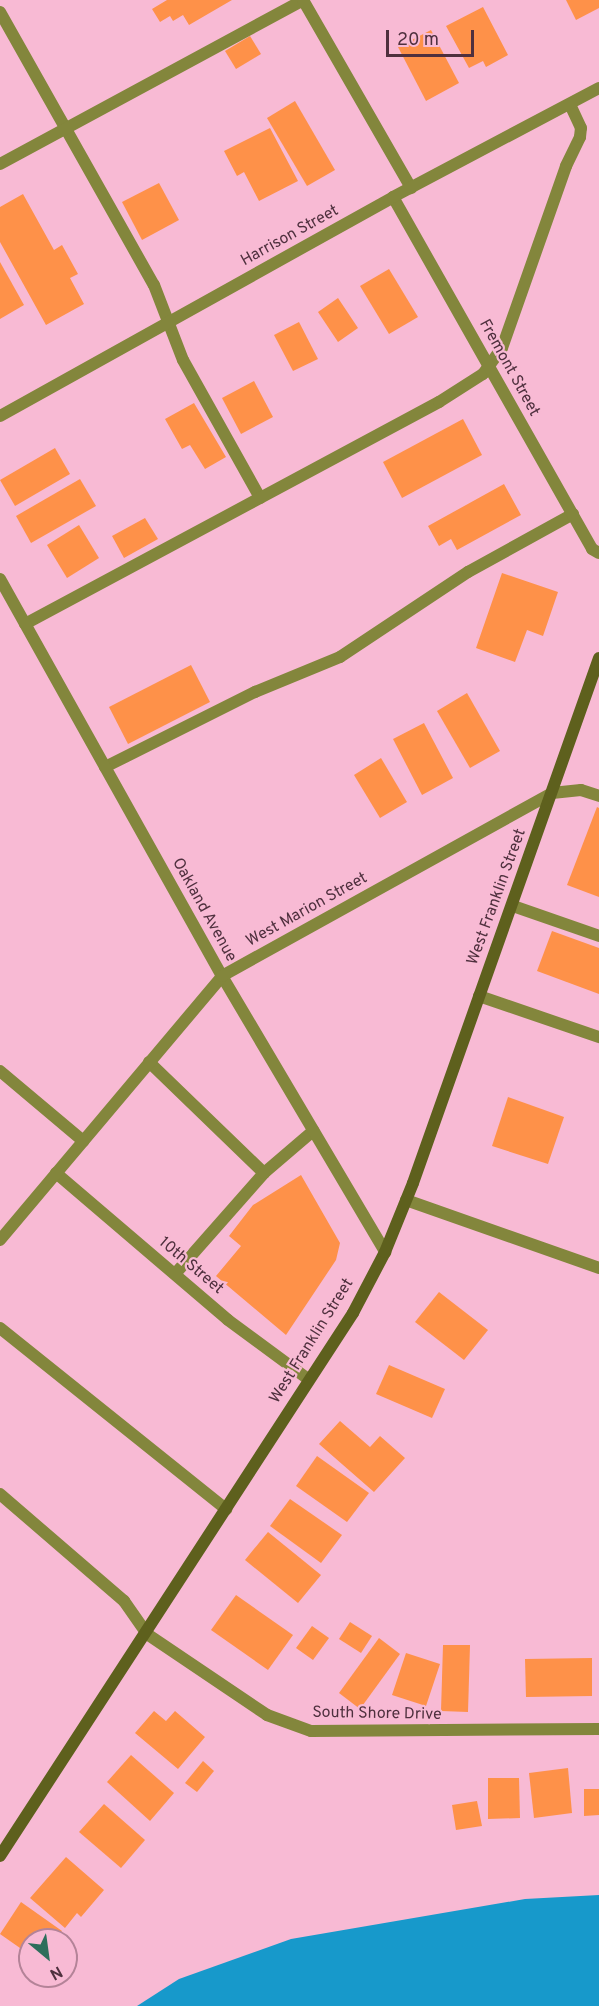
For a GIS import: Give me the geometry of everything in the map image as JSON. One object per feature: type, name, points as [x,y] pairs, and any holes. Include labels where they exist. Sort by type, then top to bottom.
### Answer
[{"type":"main road","name":"West Franklin Street","points":[[0,1856],[147,1634],[308,1379],[353,1313],[385,1252],[513,906],[599,658]]},
{"type":"street","points":[[0,164],[303,0],[411,188]]},
{"type":"street","points":[[0,12],[154,285],[183,360],[260,498]]},
{"type":"street","name":"Harrison Street","points":[[0,416],[393,197],[599,88]]},
{"type":"street","points":[[25,624],[439,402],[489,366],[502,348],[566,166],[580,137],[581,128],[570,104]]},
{"type":"street","name":"Fremont Street","points":[[393,197],[592,549],[599,553]]},
{"type":"street","points":[[105,767],[255,692],[340,657],[468,572],[573,514]]},
{"type":"street","name":"Oakland Avenue","points":[[0,579],[222,976],[385,1252]]},
{"type":"street","points":[[552,793],[581,790],[599,796]]},
{"type":"street","name":"West Marion Street","points":[[0,1240],[222,976],[552,793]]},
{"type":"street","points":[[513,906],[599,936]]},
{"type":"street","points":[[479,996],[599,1037]]},
{"type":"street","points":[[149,1062],[264,1173]]},
{"type":"street","points":[[0,1071],[83,1141]]},
{"type":"street","points":[[175,1274],[264,1173],[313,1131]]},
{"type":"street","name":"10th Street","points":[[56,1173],[175,1274],[308,1379]]},
{"type":"street","points":[[406,1200],[599,1268]]},
{"type":"street","points":[[0,1328],[226,1509]]},
{"type":"street","points":[[0,1494],[124,1601],[147,1634]]},
{"type":"street","name":"South Shore Drive","points":[[147,1634],[267,1715],[311,1731],[599,1729]]},
{"type":"water","points":[[599,1895],[599,2006],[137,2006],[179,1979],[291,1939],[525,1899]]},
{"type":"building","points":[[167,0],[232,0],[189,25],[183,15],[173,21],[170,16],[160,22],[152,9]]},
{"type":"building","points":[[566,0],[599,0],[599,8],[576,20]]},
{"type":"building","points":[[483,7],[508,55],[486,67],[483,61],[469,68],[446,26]]},
{"type":"building","points":[[431,30],[459,83],[426,101],[398,47]]},
{"type":"building","points":[[250,36],[261,54],[236,69],[225,51]]},
{"type":"building","points":[[295,101],[335,170],[307,186],[267,118]]},
{"type":"building","points":[[270,128],[298,181],[259,201],[244,172],[237,176],[224,151]]},
{"type":"building","points":[[159,183],[179,220],[142,240],[122,202]]},
{"type":"building","points":[[23,194],[54,250],[62,245],[78,274],[70,278],[84,304],[46,325],[0,242],[0,207]]},
{"type":"building","points":[[0,262],[24,305],[0,319]]},
{"type":"building","points":[[389,269],[418,317],[389,334],[360,286]]},
{"type":"building","points":[[338,298],[358,328],[338,342],[318,312]]},
{"type":"building","points":[[299,322],[318,359],[293,371],[274,335]]},
{"type":"building","points":[[254,381],[273,417],[241,434],[222,398]]},
{"type":"building","points":[[194,403],[226,457],[205,469],[190,445],[182,449],[165,419]]},
{"type":"building","points":[[463,419],[482,455],[402,498],[383,462]]},
{"type":"building","points":[[55,448],[70,474],[15,506],[0,480]]},
{"type":"building","points":[[80,479],[96,506],[31,543],[16,516]]},
{"type":"building","points":[[504,484],[521,515],[457,550],[451,539],[439,546],[428,526]]},
{"type":"building","points":[[145,518],[158,539],[124,558],[112,536]]},
{"type":"building","points":[[79,525],[99,558],[67,578],[47,545]]},
{"type":"building","points":[[502,573],[558,592],[543,636],[527,630],[515,662],[476,648]]},
{"type":"building","points":[[191,665],[210,702],[128,744],[109,707]]},
{"type":"building","points":[[467,693],[500,751],[470,768],[437,711]]},
{"type":"building","points":[[424,723],[453,778],[422,795],[393,739]]},
{"type":"building","points":[[381,758],[407,802],[380,818],[354,775]]},
{"type":"building","points":[[597,807],[599,808],[599,897],[567,885]]},
{"type":"building","points":[[552,931],[599,948],[599,994],[537,971]]},
{"type":"building","points":[[508,1097],[564,1117],[548,1164],[492,1146]]},
{"type":"building","points":[[301,1175],[340,1243],[336,1260],[286,1335],[216,1276],[241,1246],[229,1236],[253,1205]]},
{"type":"building","points":[[439,1292],[488,1330],[464,1360],[415,1322]]},
{"type":"building","points":[[389,1365],[445,1389],[432,1418],[376,1394]]},
{"type":"building","points":[[340,1421],[370,1447],[380,1436],[405,1458],[374,1492],[319,1444]]},
{"type":"building","points":[[317,1456],[369,1493],[347,1522],[296,1486]]},
{"type":"building","points":[[290,1499],[342,1535],[321,1563],[270,1526]]},
{"type":"building","points":[[268,1532],[321,1575],[298,1603],[245,1560]]},
{"type":"building","points":[[236,1595],[293,1635],[268,1670],[211,1630]]},
{"type":"building","points":[[350,1622],[372,1636],[361,1653],[339,1639]]},
{"type":"building","points":[[312,1626],[329,1638],[313,1660],[296,1648]]},
{"type":"building","points":[[379,1638],[400,1654],[360,1709],[339,1693]]},
{"type":"building","points":[[443,1645],[470,1645],[468,1712],[441,1711]]},
{"type":"building","points":[[406,1653],[440,1664],[426,1706],[392,1695]]},
{"type":"building","points":[[592,1658],[592,1696],[526,1697],[525,1659]]},
{"type":"building","points":[[154,1711],[166,1721],[175,1711],[205,1737],[178,1769],[135,1733]]},
{"type":"building","points":[[131,1755],[174,1793],[150,1821],[107,1782]]},
{"type":"building","points":[[203,1761],[214,1771],[197,1792],[185,1783]]},
{"type":"building","points":[[568,1768],[572,1813],[534,1818],[529,1773]]},
{"type":"building","points":[[488,1778],[519,1778],[520,1818],[488,1819]]},
{"type":"building","points":[[584,1789],[599,1789],[599,1815],[584,1816]]},
{"type":"building","points":[[477,1801],[482,1826],[456,1830],[452,1805]]},
{"type":"building","points":[[104,1804],[145,1840],[121,1868],[79,1832]]},
{"type":"building","points":[[66,1857],[104,1890],[81,1917],[77,1913],[65,1928],[30,1898]]},
{"type":"building","points":[[21,1902],[58,1928],[18,1928],[18,1947],[0,1934]]}]
